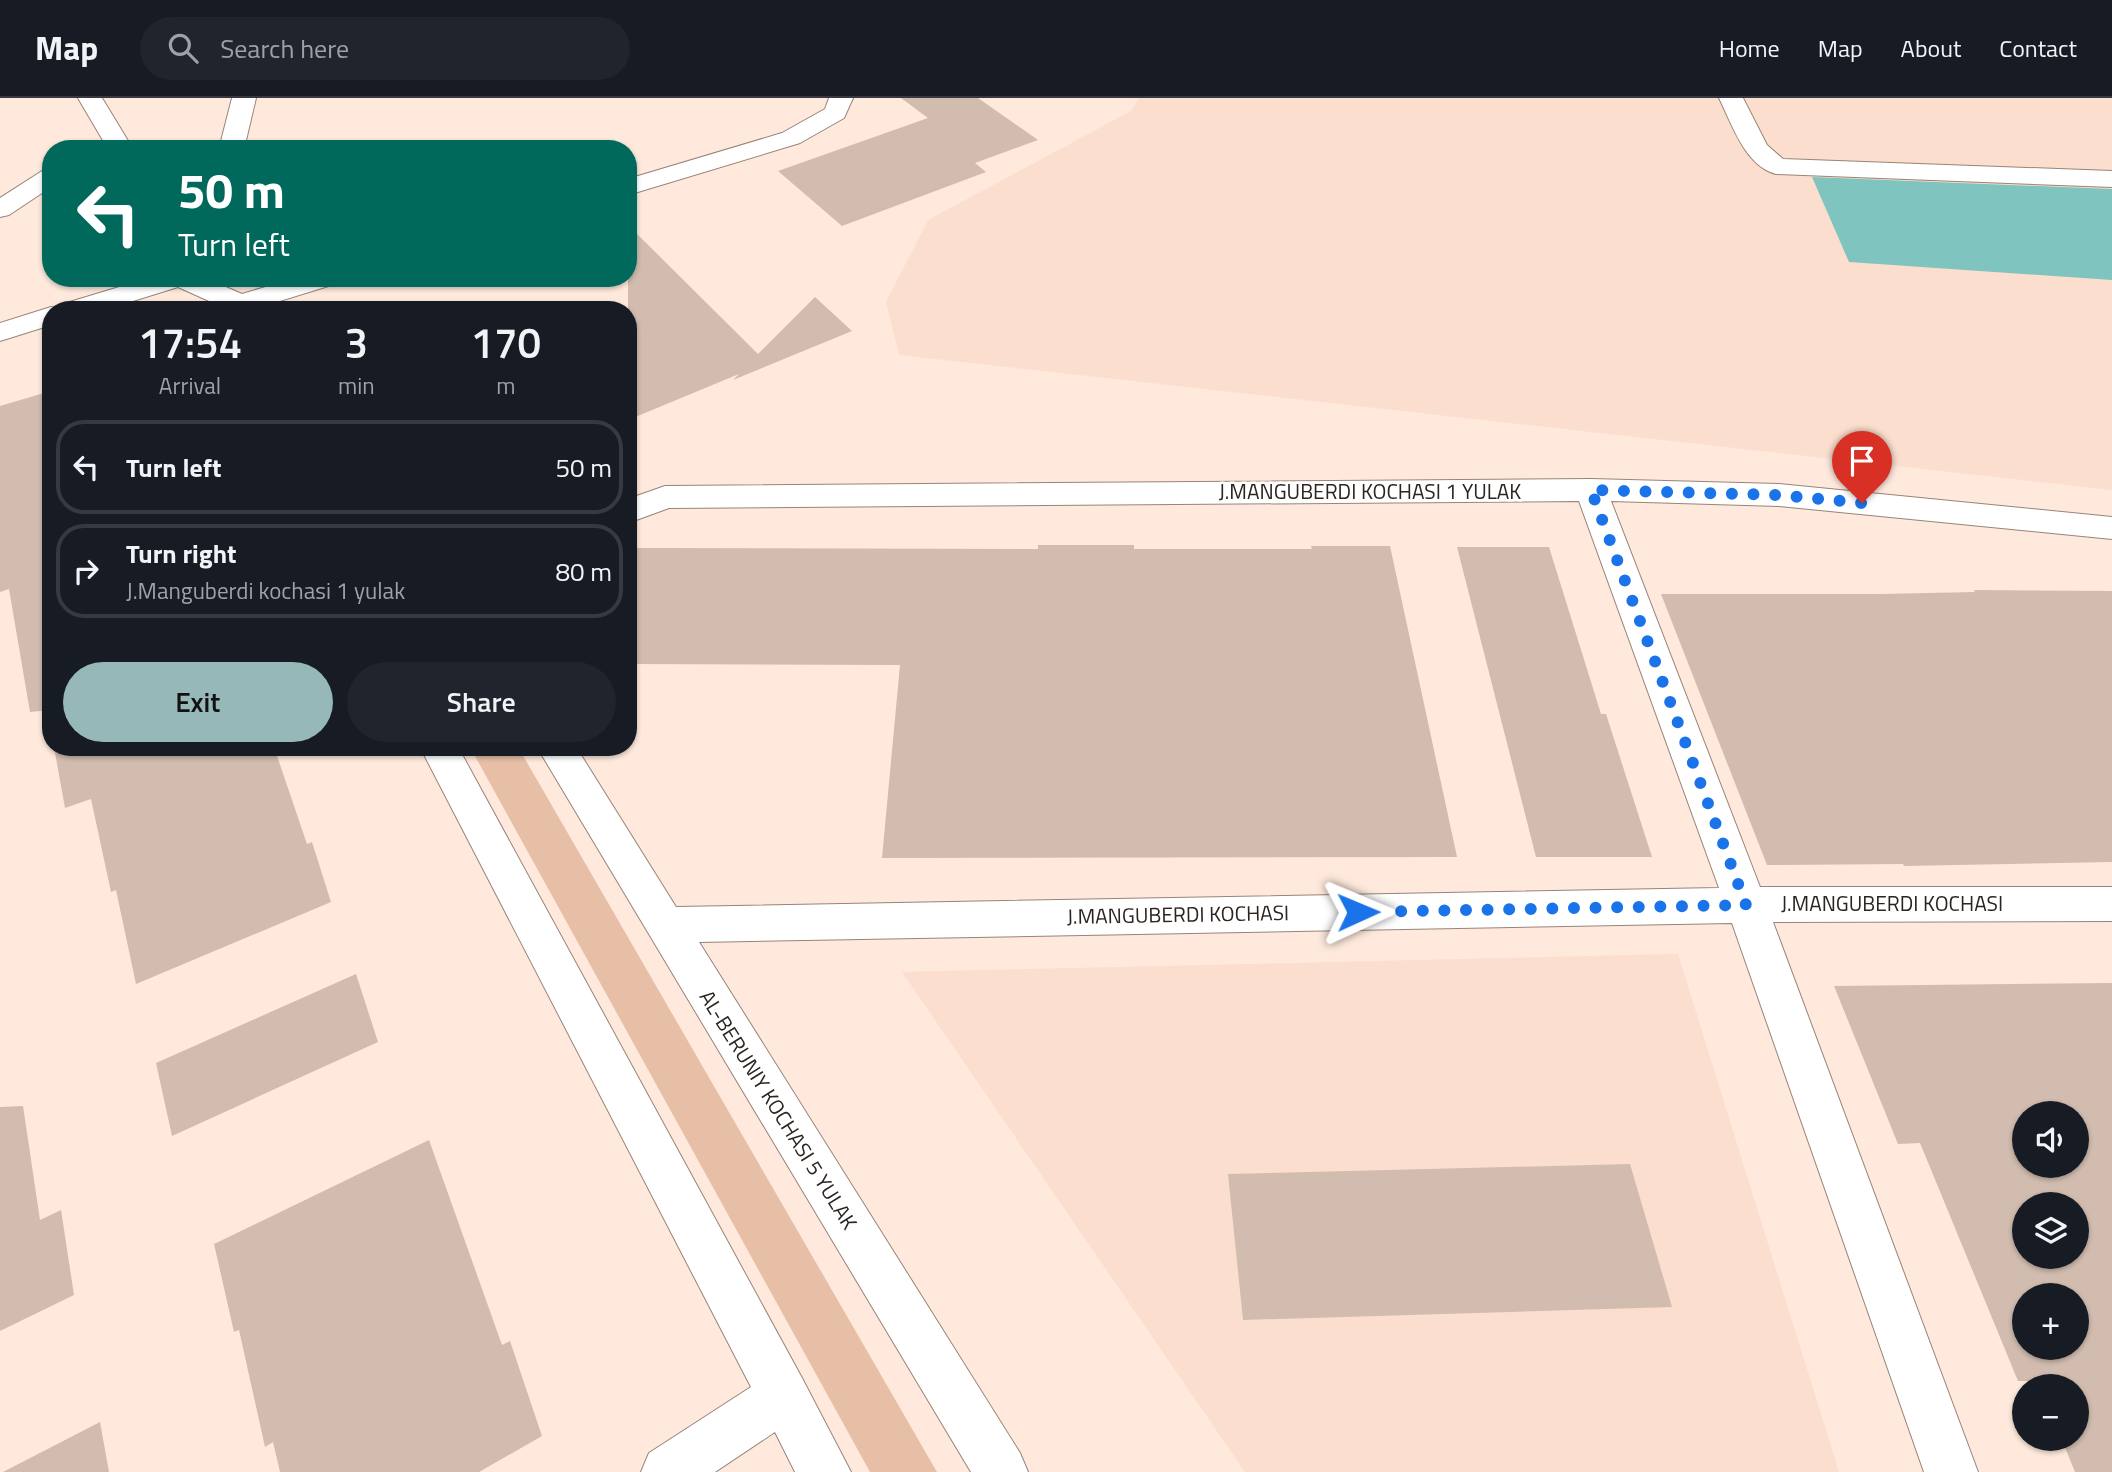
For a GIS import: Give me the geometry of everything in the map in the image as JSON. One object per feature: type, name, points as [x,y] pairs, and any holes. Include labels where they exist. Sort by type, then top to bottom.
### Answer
[{"type":"street","points":[[90,98],[116,140]]},
{"type":"street","points":[[233,140],[244,98]]},
{"type":"street","points":[[637,184],[791,138],[835,113],[841,98]]},
{"type":"street","points":[[1731,98],[1757,149],[1776,166],[2112,179]]},
{"type":"street","points":[[0,209],[42,182]]},
{"type":"street","points":[[103,301],[150,287]]},
{"type":"street","points":[[210,287],[254,300],[296,287]]},
{"type":"street","points":[[0,332],[42,319]]},
{"type":"street","points":[[1591,490],[1746,905],[1951,1472]]},
{"type":"street","name":"J.MANGUBERDI KOCHASI 1 YULAK","points":[[637,508],[665,497],[1591,490],[1779,495],[2112,528]]},
{"type":"street","points":[[444,756],[824,1472]]},
{"type":"street","name":"AL-BERUNIY KOCHASI 5 YULAK","points":[[561,756],[1001,1472]]},
{"type":"street","name":"J.MANGUBERDI KOCHASI","points":[[664,925],[1746,905],[2112,904]]},
{"type":"street","points":[[668,1472],[784,1395]]},
{"type":"shaded area","points":[[1139,98],[2112,98],[2112,490],[899,355],[886,302],[928,220],[1131,111]]},
{"type":"shaded area","points":[[475,756],[523,756],[937,1472],[870,1472]]},
{"type":"shaded area","points":[[1678,954],[1839,1472],[1245,1472],[902,972]]},
{"type":"water","points":[[1812,177],[2112,189],[2112,280],[1849,262]]},
{"type":"building","points":[[901,98],[978,98],[1038,140],[975,163],[986,172],[842,226],[778,171],[928,118]]},
{"type":"building","points":[[637,234],[758,354],[815,297],[852,331],[637,416],[637,301],[628,301],[628,287],[637,287]]},
{"type":"building","points":[[42,394],[42,711],[30,712],[9,589],[0,592],[0,406]]},
{"type":"building","points":[[1038,545],[1134,545],[1134,549],[1390,546],[1457,857],[882,858],[900,665],[637,664],[637,548],[1038,549]]},
{"type":"building","points":[[1457,547],[1549,547],[1601,714],[1606,714],[1652,857],[1536,857]]},
{"type":"building","points":[[1974,590],[2112,591],[2112,862],[1904,866],[1767,865],[1661,594],[1880,594],[1975,592]]},
{"type":"building","points":[[56,756],[277,756],[307,844],[312,842],[331,902],[136,984],[116,890],[111,892],[91,799],[65,808]]},
{"type":"building","points":[[356,974],[378,1042],[172,1136],[156,1063]]},
{"type":"building","points":[[2112,983],[2112,1472],[2075,1472],[2066,1451],[2089,1451],[2089,1374],[2015,1374],[1920,1143],[1898,1144],[1834,986]]},
{"type":"building","points":[[23,1106],[40,1220],[61,1210],[74,1295],[0,1331],[0,1107]]},
{"type":"building","points":[[429,1140],[502,1345],[510,1341],[542,1436],[479,1472],[280,1472],[273,1442],[265,1447],[239,1330],[234,1332],[214,1244]]},
{"type":"building","points":[[1630,1164],[1672,1307],[1243,1320],[1228,1174]]},
{"type":"building","points":[[100,1422],[109,1472],[3,1472]]},
{"type":"route","points":[[1358,912],[1746,905],[1591,490],[1779,495],[1862,503]]}]
